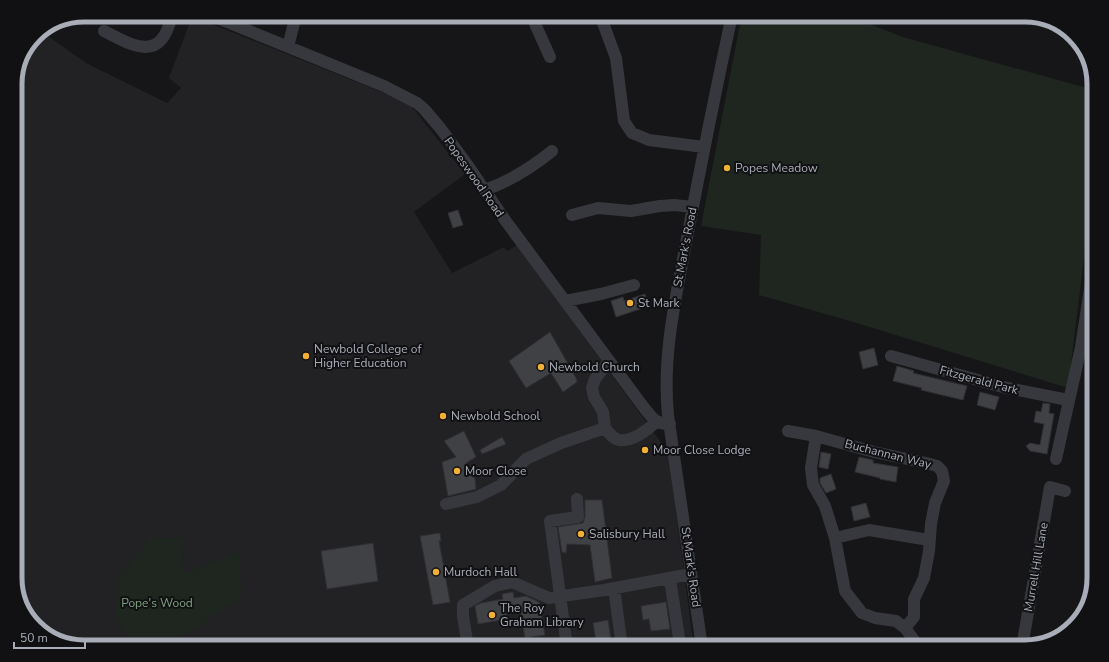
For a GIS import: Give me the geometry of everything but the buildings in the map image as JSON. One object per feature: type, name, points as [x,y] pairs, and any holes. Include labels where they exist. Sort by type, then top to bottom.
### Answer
[{"type":"street","points":[[104,31],[135,45],[143,47],[152,46],[161,41],[166,33],[170,22]]},
{"type":"street","name":"Popeswood Road","points":[[229,22],[384,86],[418,103],[441,129],[565,302],[656,422]]},
{"type":"street","points":[[288,47],[294,22]]},
{"type":"street","points":[[535,22],[550,57]]},
{"type":"street","points":[[603,22],[616,58],[624,121],[632,133],[649,140],[704,147]]},
{"type":"street","name":"St Mark's Road","points":[[701,640],[666,395],[668,349],[671,322],[704,147],[731,22]]},
{"type":"street","points":[[485,190],[512,179],[533,166],[552,151]]},
{"type":"street","points":[[572,215],[598,208],[631,211],[674,205],[693,207]]},
{"type":"street","points":[[565,302],[634,285]]},
{"type":"street","points":[[1056,459],[1087,313]]},
{"type":"street","name":"Fitzgerald Park","points":[[891,356],[1003,387],[1068,400]]},
{"type":"street","points":[[609,361],[595,378],[592,388],[594,397],[603,412],[605,428],[611,436],[619,440],[634,438],[650,428],[656,422],[670,424]]},
{"type":"street","points":[[446,504],[477,497],[501,485],[526,459],[561,443],[605,428]]},
{"type":"street","name":"Buchannan Way","points":[[788,431],[816,436],[874,452],[937,466],[942,471],[944,480],[935,503],[924,578],[914,600],[914,617],[905,628]]},
{"type":"street","points":[[816,436],[811,468],[813,485],[825,506],[835,538],[846,591],[862,613],[875,618],[896,621],[905,628],[914,640]]},
{"type":"street","name":"Murrell Hill Lane","points":[[1023,640],[1050,487],[1065,491]]},
{"type":"street","points":[[566,640],[550,521],[578,517],[578,499]]},
{"type":"street","points":[[835,538],[869,530],[929,540]]},
{"type":"street","points":[[467,640],[463,616],[463,605],[495,586],[512,582],[549,598],[691,574]]},
{"type":"street","points":[[670,578],[679,640]]},
{"type":"street","points":[[614,588],[621,640]]},
{"type":"shaded area","name":"Newbold College of Higher Education","points":[[190,22],[207,22],[409,103],[465,174],[414,212],[452,273],[504,247],[507,251],[517,245],[668,452],[693,640],[84,640],[68,638],[53,632],[37,619],[28,606],[22,582],[22,80],[24,68],[28,56],[46,35],[86,63],[167,103],[181,88],[169,78]]},
{"type":"green space","points":[[742,22],[864,22],[903,37],[1087,88],[1087,233],[1068,388],[860,324],[759,295],[761,235],[701,226]]},
{"type":"green space","name":"Pope's Wood","points":[[150,537],[182,539],[183,574],[239,551],[242,597],[195,629],[171,640],[132,640],[115,618],[120,578]]},
{"type":"place","name":"Popes Meadow","points":[[727,168]]},
{"type":"place","name":"St Mark","points":[[630,303]]},
{"type":"place","name":"Newbold College of Higher Education","points":[[306,356]]},
{"type":"place","name":"Newbold Church","points":[[541,367]]},
{"type":"place","name":"Newbold School","points":[[443,416]]},
{"type":"place","name":"Moor Close Lodge","points":[[645,450]]},
{"type":"place","name":"Moor Close","points":[[457,471]]},
{"type":"place","name":"Salisbury Hall","points":[[581,534]]},
{"type":"place","name":"Murdoch Hall","points":[[436,572]]},
{"type":"place","name":"The Roy Graham Library","points":[[492,615]]}]
